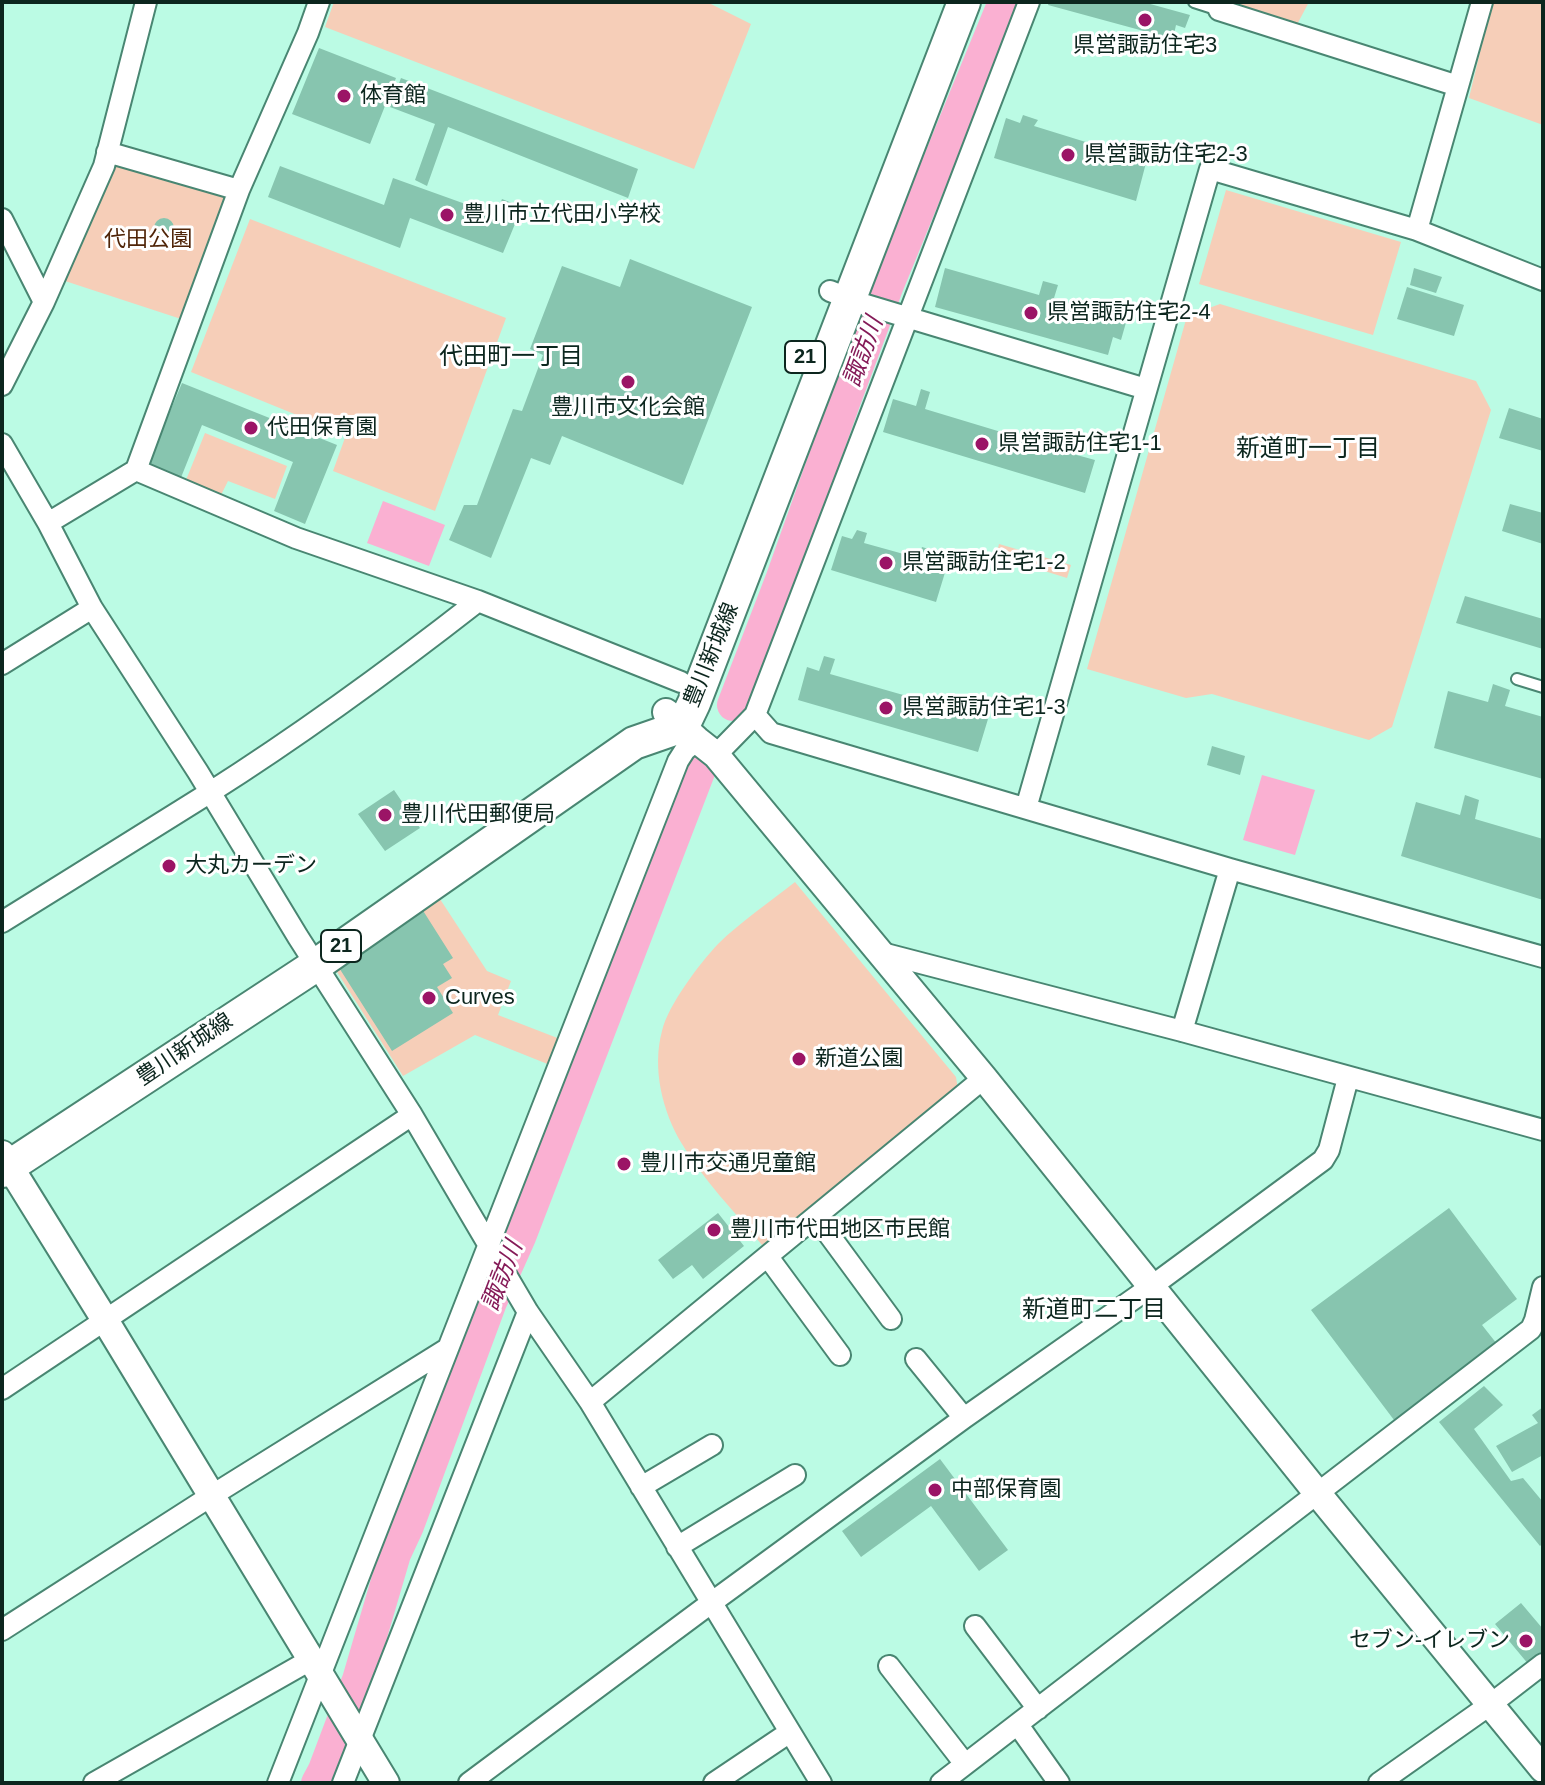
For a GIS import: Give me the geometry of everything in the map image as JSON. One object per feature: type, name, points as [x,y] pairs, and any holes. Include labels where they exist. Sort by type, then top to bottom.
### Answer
[{"type":"main road","name":"豊川新城線","points":[[690,733],[681,682],[848,298],[942,2]]},
{"type":"main road","name":"豊川新城線","points":[[690,733],[699,689],[964,2]]},
{"type":"main road","name":"豊川新城線","points":[[4,1161],[35,1132],[312,957],[330,936],[623,728],[690,733]]},
{"type":"street","points":[[2,385],[44,302],[104,166],[146,2]]},
{"type":"street","points":[[48,523],[136,470],[239,190],[319,2]]},
{"type":"street","points":[[755,715],[900,315],[1029,2]]},
{"type":"street","points":[[1417,230],[1482,2]]},
{"type":"street","points":[[1221,6],[1458,86]]},
{"type":"street","points":[[107,152],[239,190]]},
{"type":"street","points":[[1026,808],[1210,169],[1417,230],[1543,280]]},
{"type":"street","points":[[2,219],[44,302]]},
{"type":"street","points":[[848,298],[1146,389]]},
{"type":"street","points":[[2,444],[92,608],[412,1115],[525,1306],[590,1402],[821,1783]]},
{"type":"street","points":[[136,470],[296,538],[478,601],[681,682]]},
{"type":"street","points":[[2,922],[317,721],[403,660],[478,601]]},
{"type":"street","points":[[2,664],[92,608]]},
{"type":"street","points":[[690,733],[755,715]]},
{"type":"street","points":[[755,715],[771,733],[1230,869],[1543,957]]},
{"type":"street","points":[[690,733],[882,953],[1543,1769]]},
{"type":"street","points":[[278,1783],[447,1349],[494,1252],[690,733]]},
{"type":"street","points":[[1182,1031],[1230,869]]},
{"type":"street","points":[[882,953],[1543,1130]]},
{"type":"street","points":[[590,1402],[984,1078]]},
{"type":"street","points":[[469,1783],[964,1418],[1152,1286],[1323,1160],[1329,1150],[1348,1078]]},
{"type":"street","points":[[2,1389],[412,1115]]},
{"type":"street","points":[[4,1161],[105,1320],[386,1783]]},
{"type":"street","points":[[816,1217],[891,1319]]},
{"type":"street","points":[[768,1257],[840,1355]]},
{"type":"street","points":[[941,1783],[1304,1502],[1537,1335],[1543,1287]]},
{"type":"street","points":[[343,1783],[356,1734],[525,1306]]},
{"type":"street","points":[[2,1630],[447,1349]]},
{"type":"street","points":[[916,1359],[964,1418]]},
{"type":"street","points":[[641,1487],[712,1445]]},
{"type":"street","points":[[677,1547],[795,1475]]},
{"type":"street","points":[[975,1626],[1038,1709]]},
{"type":"street","points":[[1379,1783],[1543,1664]]},
{"type":"street","points":[[889,1666],[965,1764]]},
{"type":"street","points":[[94,1783],[320,1673]]},
{"type":"street","points":[[1018,1725],[1059,1783]]},
{"type":"street","points":[[714,1783],[790,1732]]},
{"type":"lane","points":[[1194,2],[1221,6]]},
{"type":"lane","points":[[1517,679],[1543,687]]},
{"type":"green space","points":[[334,2],[707,2],[751,24],[694,169],[325,27]]},
{"type":"green space","points":[[1236,2],[1309,2],[1293,32]]},
{"type":"green space","points":[[1492,2],[1543,2],[1543,125],[1469,98]]},
{"type":"green space","name":"代田公園","points":[[119,163],[224,192],[229,201],[181,319],[65,281],[113,168]]},
{"type":"green space","points":[[1226,190],[1401,242],[1373,335],[1199,284]]},
{"type":"green space","points":[[250,219],[506,318],[435,511],[333,471],[346,435],[191,372]]},
{"type":"green space","points":[[1220,304],[1476,381],[1491,410],[1392,727],[1369,740],[1212,694],[1186,698],[1087,669],[1187,316]]},
{"type":"green space","points":[[205,433],[287,466],[275,499],[228,481],[221,495],[186,480]]},
{"type":"green space","points":[[999,544],[1071,565],[1067,578],[996,556]]},
{"type":"green space","name":"新道公園","points":[[795,882],[956,1077],[958,1090],[762,1245],[690,1157],[675,1131],[661,1089],[659,1045],[671,1009],[711,952],[736,928]]},
{"type":"green space","name":"Curves","points":[[438,896],[487,971],[511,981],[498,1015],[560,1039],[550,1065],[475,1035],[403,1076],[332,964]]},
{"type":"shaded area","points":[[383,501],[445,525],[429,566],[367,543]]},
{"type":"shaded area","points":[[1262,775],[1315,790],[1295,855],[1243,840]]},
{"type":"building","name":"県営諏訪住宅3","points":[[1049,2],[1143,2],[1190,15],[1185,28],[1176,25],[1173,39],[1048,5]]},
{"type":"building","name":"体育館","points":[[319,48],[396,78],[370,144],[292,114]]},
{"type":"building","points":[[401,78],[638,169],[628,198],[448,127],[427,186],[415,180],[435,124],[390,107]]},
{"type":"building","name":"県営諏訪住宅2-3","points":[[1023,115],[1038,120],[1034,126],[1118,152],[1120,142],[1142,150],[1140,159],[1146,163],[1136,201],[994,158],[1006,118],[1020,123]]},
{"type":"building","points":[[280,166],[384,205],[393,178],[496,215],[502,199],[522,207],[503,253],[410,218],[400,248],[268,197]]},
{"type":"building","points":[[164,218],[171,221],[174,228],[171,235],[164,238],[157,235],[154,228],[157,221]]},
{"type":"building","name":"豊川市文化会館","points":[[630,259],[752,307],[683,485],[562,436],[550,465],[531,458],[491,558],[449,540],[464,505],[477,505],[513,409],[522,411],[543,355],[530,349],[562,266],[620,287]]},
{"type":"building","name":"県営諏訪住宅2-4","points":[[945,268],[1039,295],[1043,281],[1058,285],[1054,298],[1127,319],[1121,340],[1113,337],[1108,355],[935,307]]},
{"type":"building","points":[[1414,268],[1442,277],[1436,293],[1410,285]]},
{"type":"building","points":[[1407,287],[1464,305],[1454,336],[1397,319]]},
{"type":"building","points":[[182,383],[337,445],[305,524],[274,511],[293,462],[202,425],[180,480],[147,466]]},
{"type":"building","name":"県営諏訪住宅1-1","points":[[921,389],[930,392],[925,409],[1064,451],[1069,434],[1078,437],[1073,454],[1095,460],[1085,493],[883,432],[893,399],[916,406]]},
{"type":"building","points":[[1509,408],[1543,419],[1543,451],[1499,438]]},
{"type":"building","points":[[1510,504],[1543,513],[1543,544],[1502,531]]},
{"type":"building","name":"県営諏訪住宅1-2","points":[[857,530],[867,533],[864,543],[918,558],[922,547],[932,550],[929,560],[947,566],[936,602],[831,570],[842,536],[852,539]]},
{"type":"building","points":[[1465,596],[1543,619],[1543,649],[1456,623]]},
{"type":"building","name":"県営諏訪住宅1-3","points":[[824,656],[835,659],[830,674],[966,713],[969,700],[976,702],[973,715],[988,719],[978,752],[798,700],[807,667],[819,671]]},
{"type":"building","points":[[1493,684],[1510,690],[1505,706],[1543,717],[1543,779],[1434,748],[1448,691],[1488,702]]},
{"type":"building","points":[[1212,746],[1245,756],[1240,775],[1207,765]]},
{"type":"building","points":[[394,790],[420,828],[385,851],[358,814]]},
{"type":"building","points":[[1465,795],[1479,800],[1475,819],[1543,839],[1543,900],[1401,856],[1416,802],[1460,815]]},
{"type":"building","points":[[422,909],[453,958],[443,964],[452,978],[437,987],[453,1013],[392,1051],[336,963]]},
{"type":"building","points":[[1449,1208],[1517,1299],[1482,1325],[1497,1344],[1394,1420],[1311,1310]]},
{"type":"building","name":"豊川市代田地区市民館","points":[[718,1213],[744,1246],[703,1279],[692,1265],[673,1279],[658,1260]]},
{"type":"building","points":[[1484,1386],[1503,1405],[1474,1429],[1511,1481],[1523,1478],[1543,1502],[1543,1543],[1540,1546],[1439,1422]]},
{"type":"building","points":[[1543,1407],[1543,1455],[1512,1472],[1496,1446],[1538,1423],[1532,1415]]},
{"type":"building","points":[[940,1459],[1008,1550],[979,1571],[931,1506],[861,1557],[842,1531]]},
{"type":"building","name":"セブン-イレブン","points":[[1521,1603],[1543,1629],[1543,1653],[1529,1665],[1495,1624]]},
{"type":"waterway","name":"諏訪川","points":[[733,705],[888,285],[1004,2]]},
{"type":"waterway","name":"諏訪川","points":[[317,1783],[358,1680],[395,1554],[699,772]]},
{"type":"place","name":"県営諏訪住宅3","points":[[1145,20]]},
{"type":"place","name":"体育館","points":[[344,96]]},
{"type":"place","name":"県営諏訪住宅2-3","points":[[1068,155]]},
{"type":"place","name":"豊川市立代田小学校","points":[[447,215]]},
{"type":"place","name":"県営諏訪住宅2-4","points":[[1031,313]]},
{"type":"place","name":"豊川市文化会館","points":[[628,382]]},
{"type":"place","name":"代田保育園","points":[[251,428]]},
{"type":"place","name":"県営諏訪住宅1-1","points":[[982,444]]},
{"type":"place","name":"県営諏訪住宅1-2","points":[[886,563]]},
{"type":"place","name":"県営諏訪住宅1-3","points":[[886,708]]},
{"type":"place","name":"豊川代田郵便局","points":[[385,815]]},
{"type":"place","name":"大丸カーデン","points":[[169,866]]},
{"type":"place","name":"Curves","points":[[429,998]]},
{"type":"place","name":"新道公園","points":[[799,1059]]},
{"type":"place","name":"豊川市交通児童館","points":[[624,1164]]},
{"type":"place","name":"豊川市代田地区市民館","points":[[714,1230]]},
{"type":"place","name":"中部保育園","points":[[935,1490]]},
{"type":"place","name":"セブン-イレブン","points":[[1526,1641]]},
{"type":"district","name":"代田町一丁目","points":[[511,357]]},
{"type":"district","name":"新道町一丁目","points":[[1308,449]]},
{"type":"district","name":"新道町二丁目","points":[[1094,1310]]}]
